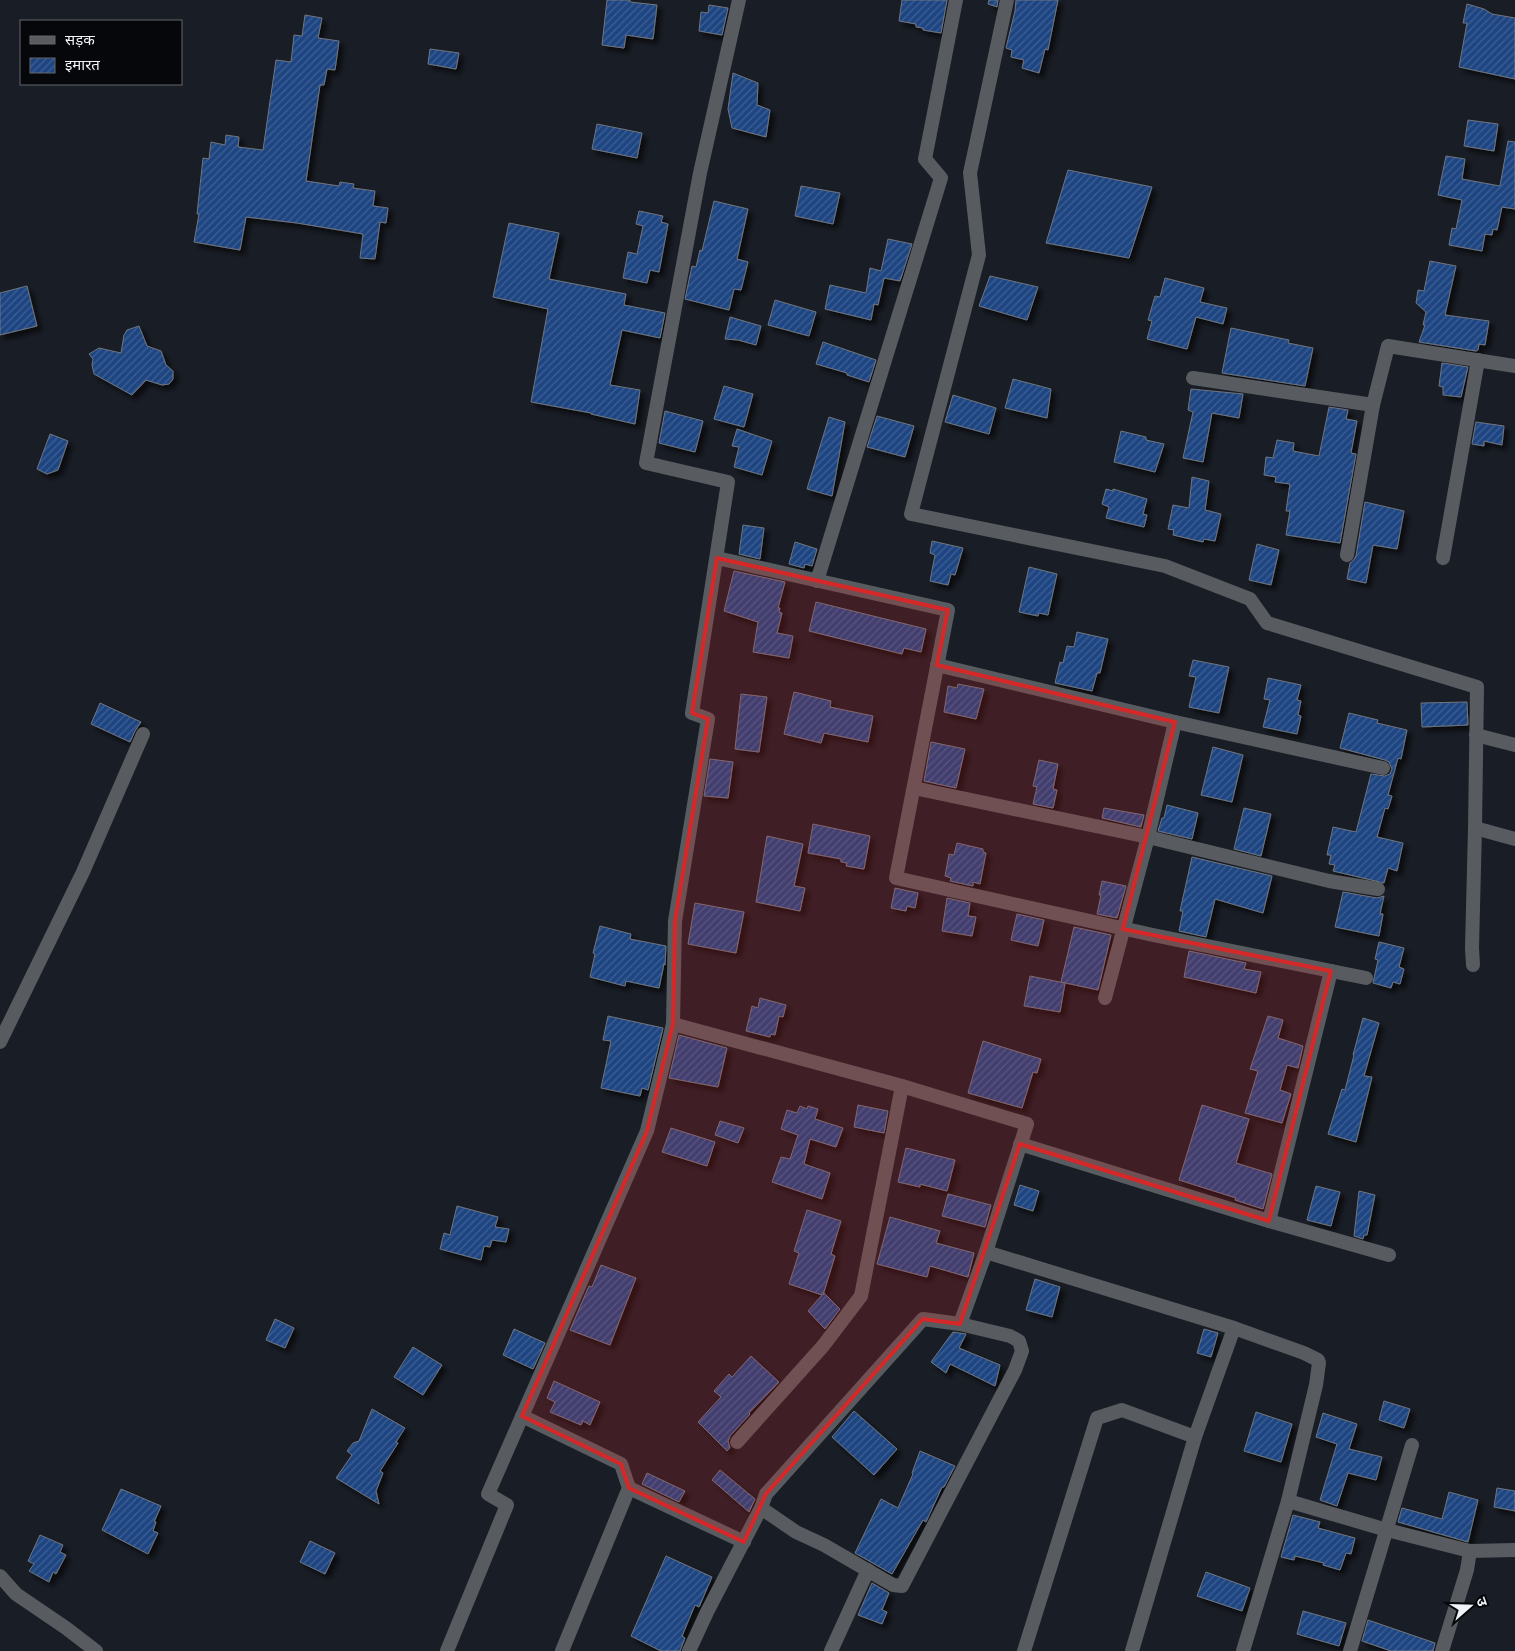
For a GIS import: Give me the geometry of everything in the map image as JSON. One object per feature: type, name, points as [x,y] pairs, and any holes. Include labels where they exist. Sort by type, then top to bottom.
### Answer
[{"type":"street","points":[[447,1651],[507,1505],[488,1494],[647,1131],[673,1024],[675,920],[708,719],[692,713],[728,482],[646,463],[700,173],[739,0]]},
{"type":"street","points":[[817,581],[941,178],[925,159],[956,0]]},
{"type":"street","points":[[1007,0],[970,173],[979,256],[911,514],[1165,566],[1250,599],[1267,624],[1476,687],[1473,965]]},
{"type":"street","points":[[1347,555],[1373,405],[1388,346],[1515,366]]},
{"type":"street","points":[[1442,558],[1478,360]]},
{"type":"street","points":[[1193,378],[1373,405]]},
{"type":"street","points":[[717,558],[948,610],[896,878],[1123,928],[1366,978]]},
{"type":"street","points":[[937,665],[1175,722],[1383,768]]},
{"type":"street","points":[[1105,998],[1148,837],[1175,722]]},
{"type":"street","points":[[0,1042],[83,872],[144,734]]},
{"type":"street","points":[[1476,735],[1515,745]]},
{"type":"street","points":[[914,788],[1148,837],[1329,881],[1378,889]]},
{"type":"street","points":[[1475,828],[1515,839]]},
{"type":"street","points":[[1269,1221],[1330,971]]},
{"type":"street","points":[[673,1024],[902,1086],[1027,1124],[986,1252],[960,1324]]},
{"type":"street","points":[[736,1442],[822,1346],[861,1296],[902,1086]]},
{"type":"street","points":[[1020,1144],[1269,1221],[1389,1255]]},
{"type":"street","points":[[986,1252],[1234,1328],[1304,1353],[1318,1360],[1316,1386],[1288,1501],[1243,1651]]},
{"type":"street","points":[[689,1651],[706,1612],[744,1542],[766,1494],[923,1319],[960,1324],[1010,1336],[1019,1341],[1022,1351],[1015,1370],[902,1586],[892,1585],[824,1545],[796,1532],[761,1508]]},
{"type":"street","points":[[1132,1651],[1195,1437],[1234,1328]]},
{"type":"street","points":[[1024,1651],[1097,1418],[1122,1410],[1195,1437]]},
{"type":"street","points":[[522,1416],[621,1464],[628,1488],[562,1651]]},
{"type":"street","points":[[1350,1651],[1412,1445]]},
{"type":"street","points":[[628,1488],[744,1542]]},
{"type":"street","points":[[1288,1501],[1387,1530],[1470,1551],[1515,1550]]},
{"type":"street","points":[[1442,1651],[1467,1570],[1470,1551]]},
{"type":"street","points":[[830,1651],[868,1570]]},
{"type":"street","points":[[0,1576],[16,1594],[96,1651]]},
{"type":"highlighted area","points":[[717,558],[948,610],[937,665],[1175,722],[1123,929],[1331,971],[1269,1221],[1020,1144],[960,1324],[923,1319],[766,1494],[744,1542],[629,1488],[621,1464],[522,1416],[647,1131],[673,1024],[675,921],[708,719],[692,713]]},
{"type":"building","points":[[607,0],[630,0],[630,2],[657,5],[653,39],[626,35],[624,48],[602,45]]},
{"type":"building","points":[[902,0],[947,0],[941,33],[923,30],[923,28],[916,27],[916,24],[899,21]]},
{"type":"building","points":[[989,0],[998,0],[997,7],[988,4]]},
{"type":"building","points":[[1016,0],[1058,0],[1048,50],[1045,49],[1039,73],[1022,68],[1024,60],[1011,57],[1012,50],[1006,48]]},
{"type":"building","points":[[1467,4],[1484,9],[1492,14],[1515,18],[1515,79],[1459,67],[1467,23],[1463,23]]},
{"type":"building","points":[[709,5],[728,8],[722,35],[699,31],[701,12],[708,13]]},
{"type":"building","points":[[305,15],[322,18],[318,38],[339,41],[335,70],[327,69],[324,85],[320,85],[306,181],[339,186],[340,182],[354,184],[353,188],[375,191],[373,206],[388,208],[386,223],[380,222],[375,259],[360,258],[363,234],[246,217],[240,250],[194,242],[199,214],[197,214],[203,158],[209,159],[211,142],[225,145],[226,135],[239,137],[238,147],[263,150],[276,60],[291,62],[294,35],[302,36]]},
{"type":"building","points":[[430,49],[459,53],[456,69],[428,64]]},
{"type":"building","points":[[733,73],[758,83],[757,105],[770,110],[766,137],[732,128],[728,109]]},
{"type":"building","points":[[1468,120],[1498,124],[1494,151],[1464,146]]},
{"type":"building","points":[[597,124],[642,133],[637,158],[592,149]]},
{"type":"building","points":[[1508,141],[1515,142],[1515,209],[1502,207],[1497,230],[1493,229],[1492,235],[1485,234],[1482,251],[1449,245],[1452,228],[1456,229],[1462,200],[1438,195],[1446,156],[1465,159],[1462,179],[1500,186]]},
{"type":"building","points":[[1068,170],[1152,187],[1129,258],[1046,243]]},
{"type":"building","points":[[801,186],[840,193],[833,224],[795,216]]},
{"type":"building","points":[[714,201],[748,209],[737,259],[748,262],[741,290],[734,289],[729,310],[685,299],[692,266],[696,267],[700,250],[702,251]]},
{"type":"building","points":[[639,211],[663,216],[661,222],[668,224],[659,272],[650,270],[647,283],[623,278],[628,252],[637,254],[643,226],[636,224]]},
{"type":"building","points":[[509,223],[559,233],[549,279],[626,294],[624,305],[665,313],[660,338],[622,330],[610,385],[640,390],[635,424],[591,413],[531,402],[548,309],[493,297]]},
{"type":"building","points":[[888,239],[912,244],[900,281],[884,278],[878,305],[874,304],[871,320],[825,309],[830,285],[866,293],[870,268],[881,271]]},
{"type":"building","points":[[1430,261],[1456,266],[1445,315],[1489,321],[1485,345],[1479,344],[1478,350],[1419,342],[1425,325],[1423,325],[1426,312],[1416,303],[1418,290],[1424,291]]},
{"type":"building","points":[[990,276],[1038,287],[1027,320],[979,306]]},
{"type":"building","points":[[1165,278],[1204,288],[1200,302],[1227,308],[1223,324],[1196,317],[1187,349],[1147,339],[1152,321],[1148,320],[1155,296],[1160,297]]},
{"type":"building","points":[[27,286],[37,326],[0,335],[0,293]]},
{"type":"building","points":[[775,300],[816,312],[809,336],[768,325]]},
{"type":"building","points":[[730,317],[761,326],[756,345],[725,339]]},
{"type":"building","points":[[139,326],[147,346],[161,351],[166,365],[173,371],[173,379],[169,384],[162,385],[146,380],[132,395],[94,374],[93,359],[89,354],[99,348],[121,353],[124,335],[127,330]]},
{"type":"building","points":[[1231,328],[1289,340],[1288,343],[1313,348],[1305,386],[1222,373]]},
{"type":"building","points":[[823,342],[876,360],[869,382],[816,364]]},
{"type":"building","points":[[1442,363],[1468,367],[1461,397],[1443,395],[1443,387],[1439,386]]},
{"type":"building","points":[[1013,379],[1051,389],[1047,418],[1005,408]]},
{"type":"building","points":[[724,386],[753,394],[744,427],[714,419]]},
{"type":"building","points":[[1191,389],[1243,394],[1239,418],[1212,413],[1203,462],[1183,458],[1193,412],[1188,410]]},
{"type":"building","points":[[953,395],[996,408],[989,434],[945,422]]},
{"type":"building","points":[[1329,407],[1348,410],[1346,419],[1357,421],[1351,453],[1356,454],[1340,543],[1286,535],[1290,511],[1286,511],[1290,484],[1275,482],[1276,477],[1264,475],[1266,457],[1273,458],[1277,440],[1294,443],[1293,451],[1319,456]]},
{"type":"building","points":[[665,411],[703,421],[695,452],[659,443]]},
{"type":"building","points":[[877,416],[914,426],[905,457],[867,447]]},
{"type":"building","points":[[829,417],[845,422],[832,496],[807,489]]},
{"type":"building","points":[[1476,422],[1504,426],[1502,445],[1484,441],[1484,446],[1472,444]]},
{"type":"building","points":[[737,429],[772,441],[762,475],[734,467],[739,447],[732,446]]},
{"type":"building","points":[[1121,431],[1164,444],[1155,472],[1114,462]]},
{"type":"building","points":[[50,434],[68,441],[58,470],[47,474],[37,469]]},
{"type":"building","points":[[1192,477],[1209,481],[1205,510],[1221,514],[1215,541],[1204,539],[1203,542],[1173,535],[1174,530],[1168,529],[1173,505],[1189,508]]},
{"type":"building","points":[[1106,489],[1113,491],[1113,489],[1147,499],[1143,514],[1147,515],[1144,527],[1106,518],[1109,507],[1102,504]]},
{"type":"building","points":[[1365,502],[1404,511],[1397,549],[1373,545],[1366,583],[1347,579],[1350,563],[1356,556]]},
{"type":"building","points":[[743,525],[764,528],[760,559],[739,554]]},
{"type":"building","points":[[932,541],[963,548],[955,575],[951,574],[948,585],[930,581],[935,555],[930,553]]},
{"type":"building","points":[[795,542],[817,549],[812,566],[805,564],[804,568],[789,564]]},
{"type":"building","points":[[1257,544],[1279,550],[1271,585],[1249,580]]},
{"type":"building","points":[[1029,567],[1057,574],[1048,615],[1039,613],[1038,616],[1019,612]]},
{"type":"building","points":[[734,571],[785,582],[778,608],[780,608],[779,612],[782,613],[777,633],[793,636],[789,658],[753,652],[758,622],[724,611]]},
{"type":"building","points":[[816,602],[926,629],[921,652],[904,648],[902,654],[809,631]]},
{"type":"building","points":[[1077,632],[1108,639],[1100,673],[1097,673],[1092,691],[1055,683],[1060,662],[1063,663],[1067,646],[1074,647]]},
{"type":"building","points":[[1193,660],[1229,667],[1219,713],[1189,707],[1196,677],[1189,676]]},
{"type":"building","points":[[1268,678],[1301,685],[1297,700],[1301,701],[1298,715],[1301,716],[1297,734],[1263,727],[1270,700],[1264,699]]},
{"type":"building","points":[[958,684],[984,689],[976,719],[944,712],[948,686],[957,688]]},
{"type":"building","points":[[794,692],[831,701],[830,707],[873,716],[868,742],[824,733],[821,743],[784,734]]},
{"type":"building","points":[[741,694],[767,697],[759,752],[735,749]]},
{"type":"building","points":[[1467,702],[1468,725],[1422,727],[1421,703]]},
{"type":"building","points":[[100,703],[141,722],[130,742],[91,724]]},
{"type":"building","points":[[1349,713],[1378,720],[1377,723],[1407,730],[1401,759],[1398,758],[1388,795],[1392,796],[1388,809],[1385,808],[1377,837],[1403,843],[1397,871],[1388,868],[1384,883],[1333,871],[1335,865],[1329,864],[1331,855],[1327,855],[1333,827],[1356,832],[1371,774],[1385,776],[1390,774],[1392,769],[1389,762],[1385,760],[1340,748]]},
{"type":"building","points":[[931,742],[965,749],[956,788],[924,781]]},
{"type":"building","points":[[1213,747],[1243,755],[1232,802],[1201,795]]},
{"type":"building","points":[[710,759],[733,762],[728,798],[704,796]]},
{"type":"building","points":[[1039,760],[1058,764],[1053,789],[1057,790],[1053,808],[1033,804],[1037,787],[1033,786]]},
{"type":"building","points":[[1167,805],[1198,813],[1192,839],[1158,831]]},
{"type":"building","points":[[1104,808],[1144,815],[1141,827],[1102,818]]},
{"type":"building","points":[[1244,808],[1271,814],[1261,856],[1234,849]]},
{"type":"building","points":[[813,824],[870,836],[864,869],[846,866],[847,863],[841,862],[841,859],[808,853]]},
{"type":"building","points":[[767,836],[803,844],[794,886],[805,888],[800,911],[756,902]]},
{"type":"building","points":[[957,843],[983,849],[983,852],[986,853],[980,884],[973,882],[973,886],[950,881],[951,878],[945,876],[949,854],[954,855]]},
{"type":"building","points":[[1192,857],[1272,876],[1263,913],[1215,899],[1206,937],[1179,931],[1183,911],[1180,911]]},
{"type":"building","points":[[1102,881],[1126,886],[1117,918],[1097,914]]},
{"type":"building","points":[[895,888],[918,893],[915,908],[907,906],[906,911],[891,908]]},
{"type":"building","points":[[1343,892],[1377,898],[1384,896],[1380,914],[1383,914],[1379,936],[1335,927]]},
{"type":"building","points":[[947,898],[970,903],[968,916],[976,917],[972,936],[942,931]]},
{"type":"building","points":[[695,903],[744,912],[736,953],[688,944]]},
{"type":"building","points":[[1017,914],[1044,920],[1038,946],[1011,940]]},
{"type":"building","points":[[600,926],[631,934],[630,939],[666,946],[665,965],[659,988],[626,981],[625,986],[590,977],[595,954],[593,953]]},
{"type":"building","points":[[1074,927],[1111,935],[1098,990],[1061,982]]},
{"type":"building","points":[[1379,942],[1404,948],[1399,967],[1404,969],[1400,984],[1393,982],[1391,988],[1373,983],[1378,960],[1375,959]]},
{"type":"building","points":[[1189,951],[1246,963],[1244,969],[1261,972],[1256,993],[1184,977]]},
{"type":"building","points":[[1030,976],[1065,983],[1060,1012],[1024,1006]]},
{"type":"building","points":[[760,998],[786,1005],[783,1017],[779,1016],[775,1035],[771,1034],[770,1037],[746,1031],[752,1006],[758,1008]]},
{"type":"building","points":[[608,1016],[663,1028],[648,1090],[642,1088],[640,1096],[601,1088],[611,1041],[603,1040]]},
{"type":"building","points":[[1268,1016],[1283,1020],[1278,1038],[1303,1046],[1298,1068],[1287,1065],[1280,1090],[1291,1094],[1282,1123],[1245,1113],[1258,1071],[1250,1069]]},
{"type":"building","points":[[1363,1018],[1379,1023],[1364,1076],[1372,1077],[1356,1142],[1328,1134],[1342,1089],[1345,1090]]},
{"type":"building","points":[[679,1035],[727,1048],[718,1087],[669,1078]]},
{"type":"building","points":[[983,1041],[1041,1059],[1037,1073],[1033,1072],[1022,1108],[968,1093]]},
{"type":"building","points":[[858,1105],[888,1111],[884,1133],[854,1127]]},
{"type":"building","points":[[1202,1105],[1249,1119],[1236,1163],[1272,1174],[1263,1209],[1235,1200],[1236,1198],[1179,1180]]},
{"type":"building","points":[[800,1106],[807,1109],[808,1106],[818,1109],[815,1119],[843,1128],[836,1147],[810,1139],[804,1164],[830,1173],[822,1199],[772,1182],[781,1157],[790,1159],[798,1135],[781,1129],[787,1110],[797,1113]]},
{"type":"building","points":[[720,1121],[744,1128],[738,1143],[715,1135]]},
{"type":"building","points":[[671,1128],[715,1142],[707,1166],[662,1152]]},
{"type":"building","points":[[906,1148],[955,1160],[947,1191],[920,1184],[920,1187],[898,1182]]},
{"type":"building","points":[[1020,1185],[1039,1191],[1033,1211],[1014,1205]]},
{"type":"building","points":[[1316,1186],[1340,1192],[1331,1226],[1307,1220]]},
{"type":"building","points":[[1359,1191],[1375,1195],[1367,1235],[1364,1235],[1363,1239],[1354,1236]]},
{"type":"building","points":[[948,1194],[991,1205],[985,1227],[942,1216]]},
{"type":"building","points":[[457,1206],[498,1217],[495,1227],[509,1229],[506,1242],[492,1240],[490,1247],[484,1246],[481,1260],[440,1249],[444,1233],[450,1235]]},
{"type":"building","points":[[807,1210],[841,1221],[831,1254],[835,1256],[823,1295],[824,1293],[840,1309],[825,1329],[808,1311],[822,1295],[789,1284],[799,1253],[794,1251]]},
{"type":"building","points":[[890,1217],[940,1231],[936,1243],[974,1253],[968,1277],[930,1266],[927,1277],[877,1264]]},
{"type":"building","points":[[601,1265],[636,1278],[610,1345],[570,1330],[589,1286],[592,1287]]},
{"type":"building","points":[[1035,1279],[1060,1287],[1052,1317],[1026,1310]]},
{"type":"building","points":[[275,1319],[294,1328],[285,1348],[266,1340]]},
{"type":"building","points":[[514,1329],[545,1343],[533,1369],[503,1355]]},
{"type":"building","points":[[1204,1329],[1218,1333],[1211,1357],[1197,1353]]},
{"type":"building","points":[[953,1332],[966,1334],[959,1348],[1000,1365],[995,1386],[950,1364],[946,1373],[931,1362]]},
{"type":"building","points":[[413,1347],[442,1365],[423,1395],[394,1377]]},
{"type":"building","points":[[751,1356],[779,1382],[730,1436],[728,1441],[730,1448],[727,1451],[698,1422],[721,1397],[714,1391],[729,1374],[732,1377]]},
{"type":"building","points":[[554,1381],[600,1402],[590,1425],[583,1421],[581,1425],[550,1412],[555,1402],[547,1398]]},
{"type":"building","points":[[1384,1401],[1410,1409],[1404,1428],[1379,1420]]},
{"type":"building","points":[[372,1409],[405,1428],[380,1471],[383,1473],[376,1491],[379,1504],[336,1478],[352,1455],[347,1451],[353,1443],[359,1441]]},
{"type":"building","points":[[854,1411],[897,1449],[874,1475],[832,1437]]},
{"type":"building","points":[[1256,1412],[1292,1424],[1281,1462],[1244,1451]]},
{"type":"building","points":[[1323,1413],[1357,1424],[1349,1449],[1382,1457],[1376,1480],[1348,1473],[1337,1506],[1320,1500],[1337,1444],[1316,1437]]},
{"type":"building","points":[[920,1451],[955,1466],[944,1487],[942,1487],[926,1522],[923,1520],[892,1574],[855,1553],[881,1499],[898,1508],[913,1474]]},
{"type":"building","points":[[720,1470],[755,1499],[749,1512],[712,1480]]},
{"type":"building","points":[[647,1473],[685,1491],[679,1502],[642,1484]]},
{"type":"building","points":[[1497,1488],[1515,1491],[1515,1511],[1494,1507]]},
{"type":"building","points":[[121,1489],[161,1506],[154,1522],[156,1522],[153,1531],[158,1533],[148,1554],[102,1530]]},
{"type":"building","points":[[1449,1492],[1478,1500],[1468,1542],[1398,1522],[1402,1508],[1442,1519]]},
{"type":"building","points":[[1293,1515],[1320,1522],[1318,1528],[1355,1538],[1351,1554],[1346,1553],[1340,1570],[1323,1565],[1324,1563],[1295,1556],[1294,1560],[1281,1557]]},
{"type":"building","points":[[40,1535],[63,1545],[60,1552],[66,1555],[56,1574],[53,1572],[49,1582],[29,1571],[34,1564],[28,1561]]},
{"type":"building","points":[[310,1541],[335,1553],[325,1574],[300,1562]]},
{"type":"building","points":[[666,1556],[712,1577],[699,1607],[695,1605],[682,1636],[685,1638],[680,1651],[661,1651],[631,1636]]},
{"type":"building","points":[[1206,1572],[1250,1588],[1242,1611],[1197,1596]]},
{"type":"building","points":[[872,1583],[889,1593],[882,1610],[887,1612],[882,1624],[858,1615]]},
{"type":"building","points":[[1303,1611],[1346,1623],[1339,1646],[1297,1634]]},
{"type":"building","points":[[1368,1620],[1435,1643],[1433,1651],[1391,1651],[1362,1641]]}]
